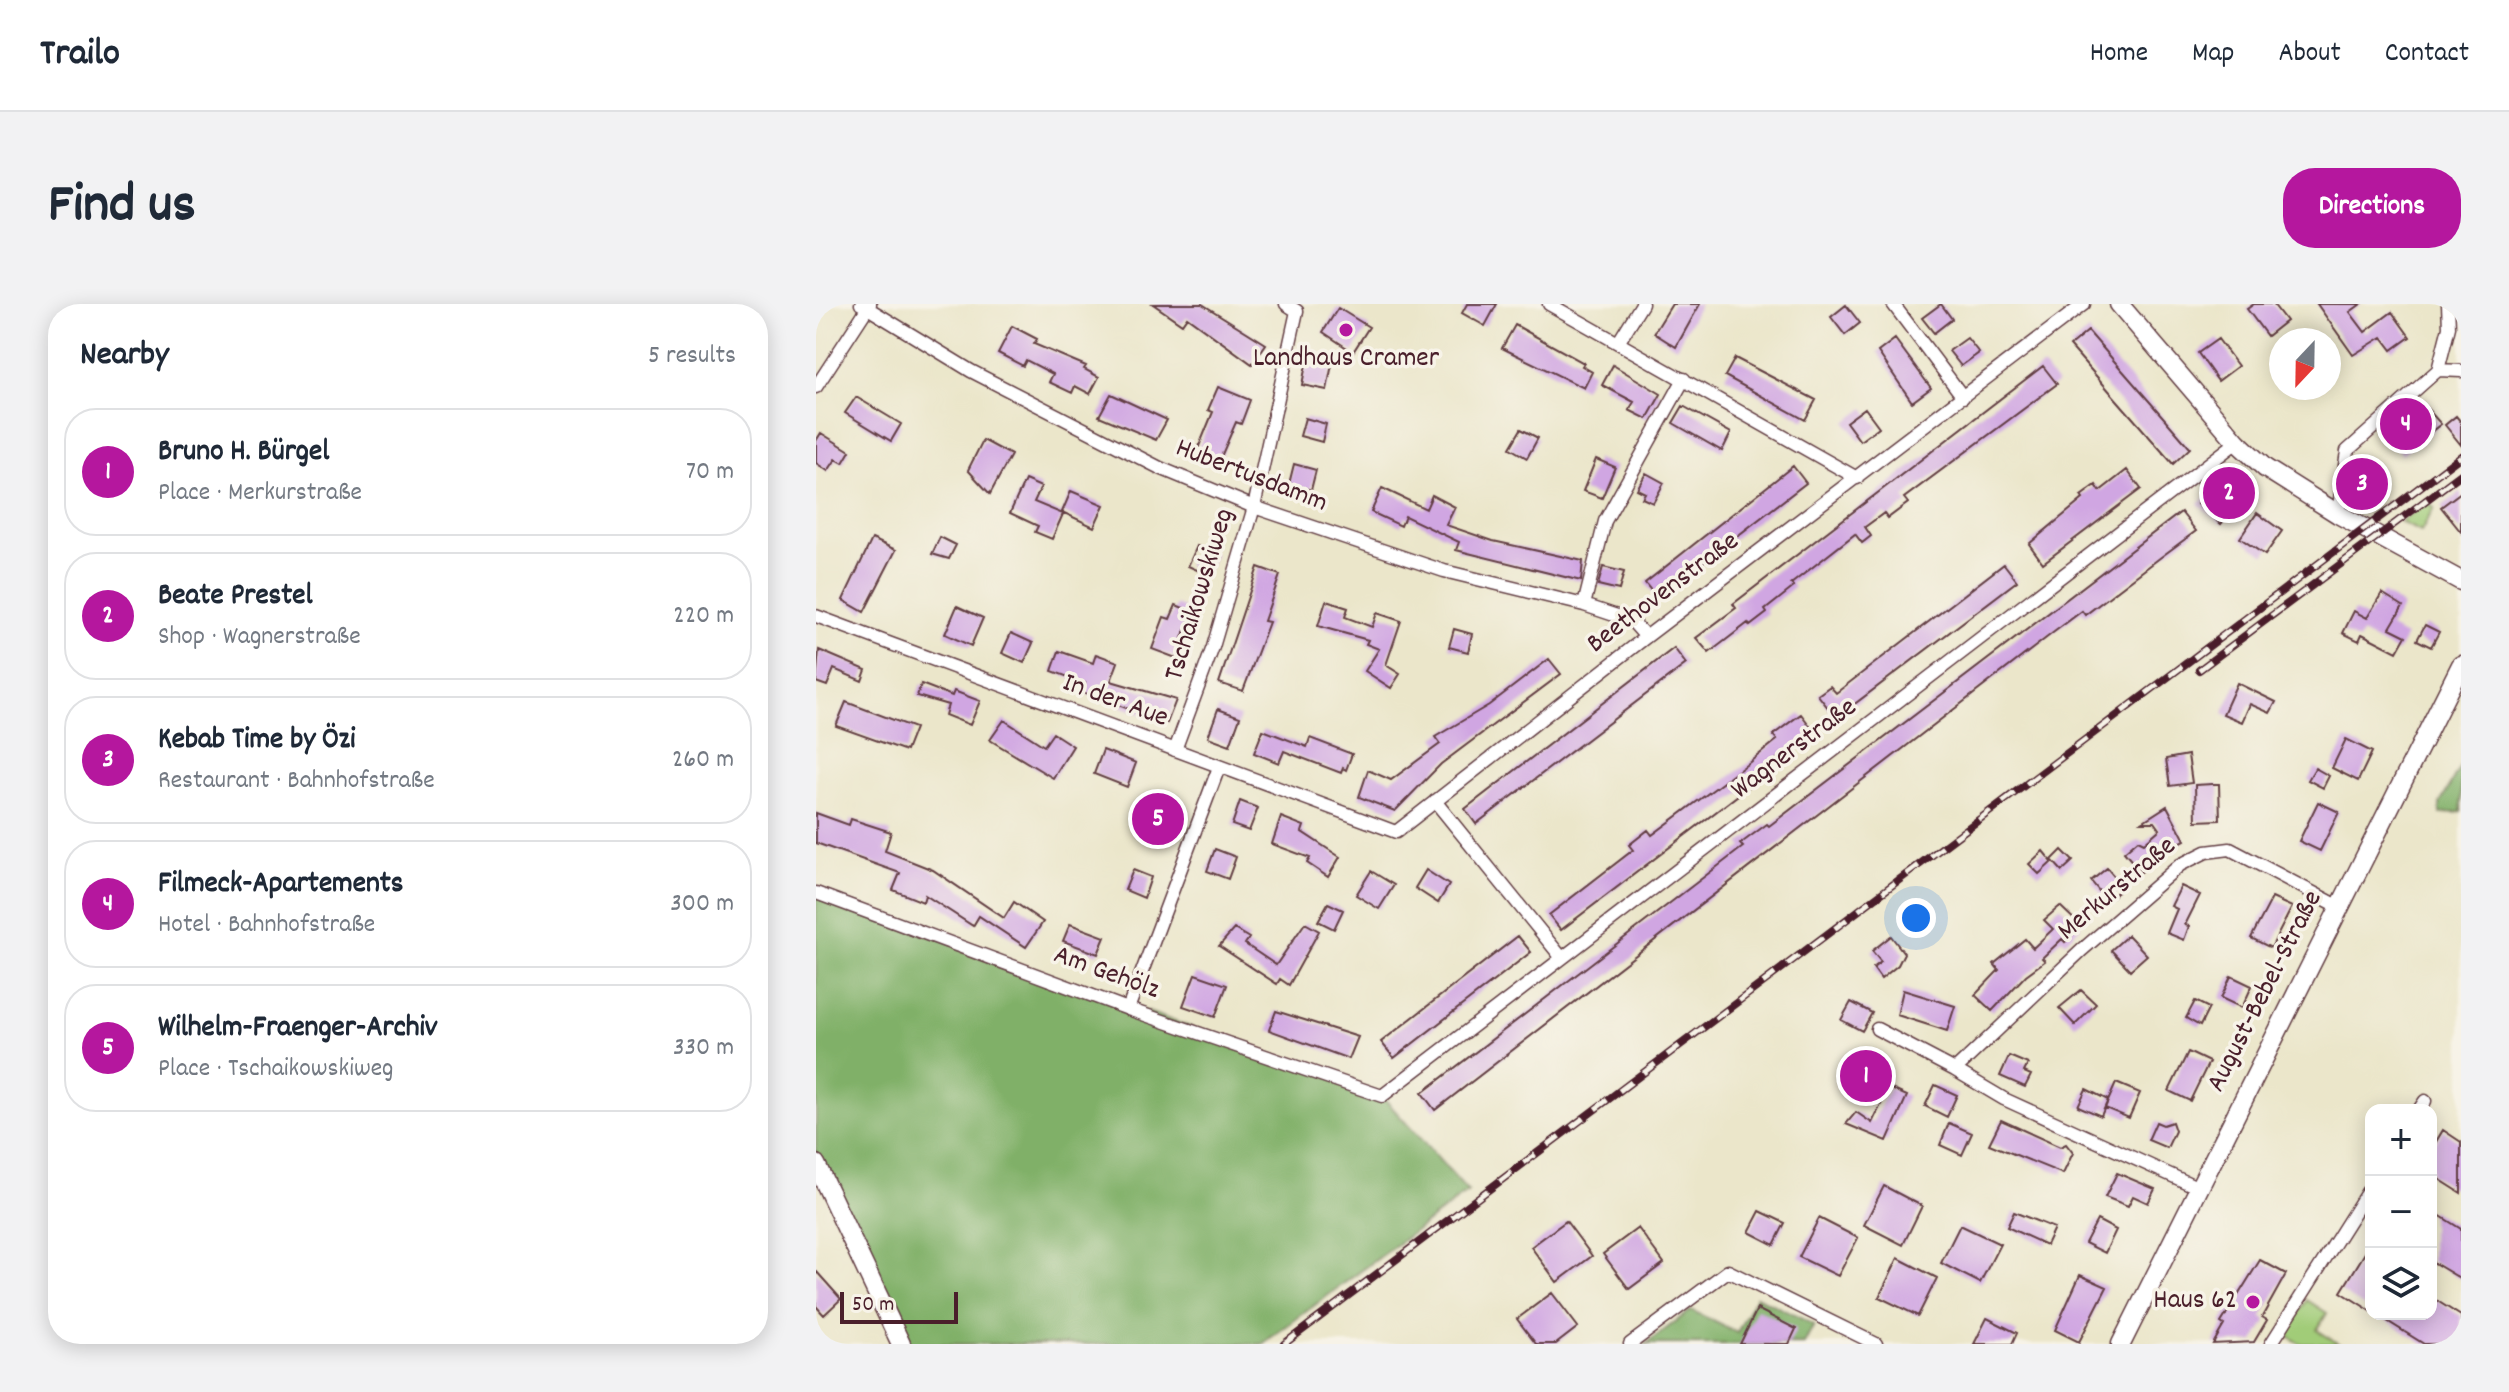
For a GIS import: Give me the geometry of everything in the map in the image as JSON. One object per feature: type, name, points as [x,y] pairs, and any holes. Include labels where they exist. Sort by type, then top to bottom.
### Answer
[{"type":"street","points":[[1549,304],[1857,478]]},
{"type":"street","points":[[1618,343],[1642,304]]},
{"type":"street","points":[[1893,304],[1963,397]]},
{"type":"street","name":"Beethovenstraße","points":[[1396,832],[1646,637],[2084,304]]},
{"type":"street","points":[[2119,304],[2237,442],[2265,468],[2338,514],[2461,581]]},
{"type":"street","points":[[2338,514],[2347,451],[2438,370],[2449,327],[2448,304]]},
{"type":"street","points":[[816,387],[866,305]]},
{"type":"street","name":"Hubertusdamm","points":[[866,305],[971,371],[1071,425],[1254,507],[1444,571],[1584,605],[1632,621],[1646,637]]},
{"type":"street","name":"Tschaikowskiweg","points":[[1175,750],[1213,647],[1254,507],[1292,308]]},
{"type":"street","points":[[2438,370],[2461,371]]},
{"type":"street","points":[[1584,605],[1605,521],[1684,379]]},
{"type":"street","name":"Wagnerstraße","points":[[1382,1096],[2237,442]]},
{"type":"street","name":"In der Aue","points":[[816,616],[1396,832]]},
{"type":"street","name":"August-Bebel-Straße","points":[[2121,1344],[2461,665]]},
{"type":"street","points":[[1128,1009],[1219,767]]},
{"type":"street","points":[[1435,801],[1562,958]]},
{"type":"street","name":"Merkurstraße","points":[[1955,1070],[2082,950],[2180,865],[2196,856],[2230,849],[2340,907]]},
{"type":"street","name":"Am Gehölz","points":[[816,893],[1128,1009],[1382,1096]]},
{"type":"street","points":[[1877,1029],[2004,1099],[2199,1188]]},
{"type":"street","points":[[816,1164],[901,1344]]},
{"type":"street","points":[[2271,1344],[2365,1195]]},
{"type":"street","points":[[1630,1344],[1728,1271],[1876,1344]]},
{"type":"green space","points":[[2428,502],[2434,508],[2421,532],[2400,522]]},
{"type":"green space","points":[[2461,765],[2461,812],[2440,814],[2440,804]]},
{"type":"green space","points":[[816,893],[1382,1096],[1468,1192],[1262,1344],[901,1344],[816,1164]]},
{"type":"green space","points":[[1756,1296],[1814,1325],[1804,1344],[1646,1344],[1691,1310],[1737,1333]]},
{"type":"green space","points":[[2307,1300],[2327,1313],[2317,1330],[2339,1344],[2301,1344],[2285,1334]]},
{"type":"building","points":[[1153,304],[1202,304],[1266,344],[1252,364],[1187,317],[1182,324]]},
{"type":"building","points":[[1467,304],[1497,304],[1485,326],[1462,313]]},
{"type":"building","points":[[1672,304],[1700,304],[1676,347],[1654,333]]},
{"type":"building","points":[[1941,304],[1952,319],[1934,333],[1922,318]]},
{"type":"building","points":[[2254,304],[2273,304],[2286,321],[2277,328],[2269,328],[2267,336],[2247,309]]},
{"type":"building","points":[[2317,304],[2361,304],[2350,312],[2365,332],[2392,312],[2410,337],[2392,350],[2382,337],[2353,355],[2341,338],[2341,328],[2334,328]]},
{"type":"building","points":[[1846,305],[1860,323],[1845,335],[1831,317]]},
{"type":"building","name":"Landhaus Cramer","points":[[1338,308],[1369,327],[1353,352],[1323,332]]},
{"type":"building","points":[[1515,325],[1584,363],[1582,366],[1592,372],[1584,388],[1502,348]]},
{"type":"building","points":[[1012,326],[1037,339],[1034,344],[1086,366],[1084,369],[1099,377],[1090,394],[1075,386],[1072,393],[1049,382],[1053,374],[1026,360],[1023,366],[998,353]]},
{"type":"building","points":[[2088,331],[2190,448],[2173,464],[2070,346]]},
{"type":"building","points":[[1967,338],[1979,353],[1961,366],[1949,351]]},
{"type":"building","points":[[1895,339],[1931,388],[1912,402],[1878,352]]},
{"type":"building","points":[[2218,339],[2238,366],[2218,381],[2198,353]]},
{"type":"building","points":[[1735,358],[1816,400],[1805,420],[1725,376]]},
{"type":"building","points":[[1307,359],[1332,364],[1327,390],[1302,385]]},
{"type":"building","points":[[1613,365],[1661,394],[1647,419],[1629,410],[1634,402],[1602,385]]},
{"type":"building","points":[[2043,366],[2057,384],[1904,498],[1908,503],[1888,518],[1884,513],[1865,527],[1871,536],[1862,543],[1855,534],[1791,584],[1794,587],[1765,610],[1767,613],[1750,626],[1748,623],[1709,653],[1696,638],[1736,608],[1733,604]]},
{"type":"building","points":[[1218,387],[1250,400],[1241,424],[1236,422],[1217,466],[1195,456],[1213,412],[1208,410]]},
{"type":"building","points":[[1111,394],[1167,420],[1156,440],[1099,416]]},
{"type":"building","points":[[856,397],[901,424],[891,441],[845,413]]},
{"type":"building","points":[[2423,404],[2441,424],[2402,454],[2385,434],[2406,411],[2408,414]]},
{"type":"building","points":[[1683,406],[1731,433],[1722,451],[1673,423]]},
{"type":"building","points":[[1865,408],[1879,427],[1860,441],[1846,422]]},
{"type":"building","points":[[2456,416],[2461,422],[2461,445],[2445,425]]},
{"type":"building","points":[[1305,418],[1326,424],[1322,442],[1300,436]]},
{"type":"building","points":[[1521,429],[1538,438],[1527,458],[1510,448]]},
{"type":"building","points":[[821,433],[850,451],[843,463],[836,459],[828,471],[816,463],[816,441]]},
{"type":"building","points":[[983,440],[1011,455],[990,494],[968,470]]},
{"type":"building","points":[[1596,459],[1615,467],[1602,498],[1583,491]]},
{"type":"building","points":[[1294,464],[1316,470],[1311,490],[1289,484]]},
{"type":"building","points":[[1793,466],[1806,483],[1657,598],[1645,583]]},
{"type":"building","points":[[2127,470],[2141,489],[2043,563],[2029,544],[2083,499],[2081,496],[2096,485],[2100,491]]},
{"type":"building","points":[[1646,473],[1664,483],[1653,503],[1642,498],[1645,493],[1637,489]]},
{"type":"building","points":[[1025,480],[1041,487],[1034,502],[1063,514],[1052,539],[1035,532],[1038,526],[1010,513]]},
{"type":"building","points":[[2219,484],[2240,502],[2221,524],[2198,504]]},
{"type":"building","points":[[1382,488],[1426,509],[1432,495],[1455,507],[1446,525],[1493,541],[1583,561],[1581,581],[1456,550],[1459,542],[1405,516],[1401,526],[1371,512]]},
{"type":"building","points":[[1071,491],[1104,505],[1094,527],[1062,512]]},
{"type":"building","points":[[2461,492],[2461,532],[2441,507]]},
{"type":"building","points":[[2181,512],[2196,531],[2085,615],[2082,611],[2054,632],[1435,1110],[1422,1093],[1743,847],[1740,844],[1767,824],[1769,826]]},
{"type":"building","points":[[2257,513],[2282,531],[2265,555],[2240,538]]},
{"type":"building","points":[[940,537],[956,545],[949,559],[932,554]]},
{"type":"building","points":[[872,539],[896,550],[864,612],[843,600]]},
{"type":"building","points":[[1197,546],[1215,554],[1206,574],[1188,566]]},
{"type":"building","points":[[2004,564],[2017,581],[1836,718],[1818,695],[1830,686],[1836,693]]},
{"type":"building","points":[[1258,567],[1280,575],[1264,621],[1269,622],[1243,691],[1219,683]]},
{"type":"building","points":[[1603,567],[1624,572],[1619,590],[1598,585]]},
{"type":"building","points":[[2382,593],[2403,606],[2390,628],[2406,636],[2397,652],[2362,634],[2359,641],[2343,633],[2354,611],[2367,618]]},
{"type":"building","points":[[1326,601],[1348,608],[1345,617],[1372,627],[1377,613],[1401,621],[1386,665],[1400,674],[1391,688],[1365,671],[1379,649],[1366,644],[1368,640],[1318,626]]},
{"type":"building","points":[[1176,605],[1193,612],[1182,638],[1192,641],[1184,661],[1152,649],[1164,617],[1170,619]]},
{"type":"building","points":[[957,606],[983,618],[971,646],[945,634]]},
{"type":"building","points":[[2425,625],[2439,632],[2431,647],[2417,640]]},
{"type":"building","points":[[1454,629],[1472,634],[1468,652],[1449,647]]},
{"type":"building","points":[[1011,633],[1033,643],[1024,663],[1002,653]]},
{"type":"building","points":[[1674,648],[1686,664],[1476,824],[1465,809]]},
{"type":"building","points":[[819,650],[866,670],[862,681],[834,669],[827,686],[816,682]]},
{"type":"building","points":[[1059,651],[1093,663],[1096,654],[1118,662],[1111,681],[1176,700],[1167,723],[1082,692],[1085,683],[1052,671]]},
{"type":"building","points":[[1549,659],[1561,674],[1441,764],[1395,811],[1359,797],[1368,770],[1391,780],[1440,744],[1435,737],[1489,705]]},
{"type":"building","points":[[2237,683],[2276,702],[2270,713],[2250,704],[2242,722],[2223,714]]},
{"type":"building","points":[[921,684],[952,696],[954,691],[980,701],[970,725],[945,715],[948,705],[917,696]]},
{"type":"building","points":[[846,702],[915,728],[906,751],[836,726]]},
{"type":"building","points":[[1218,709],[1240,717],[1230,745],[1208,737]]},
{"type":"building","points":[[1801,714],[1814,731],[1769,765],[1772,769],[1561,930],[1549,915],[1633,850],[1629,845],[1648,830],[1652,835],[1746,765],[1777,740],[1773,735]]},
{"type":"building","points":[[1004,720],[1044,746],[1053,733],[1073,746],[1053,778],[990,740]]},
{"type":"building","points":[[1263,730],[1307,747],[1310,738],[1352,754],[1346,770],[1343,768],[1341,773],[1284,751],[1279,763],[1254,753]]},
{"type":"building","points":[[2346,739],[2372,752],[2358,781],[2332,768]]},
{"type":"building","points":[[1103,750],[1136,763],[1127,787],[1094,774]]},
{"type":"building","points":[[2188,755],[2192,783],[2170,786],[2166,759]]},
{"type":"building","points":[[2315,768],[2329,776],[2323,788],[2308,780]]},
{"type":"building","points":[[2219,784],[2220,820],[2196,821],[2195,785]]},
{"type":"building","points":[[1240,801],[1258,808],[1249,831],[1232,825]]},
{"type":"building","points":[[2318,802],[2339,812],[2320,851],[2299,841]]},
{"type":"building","points":[[1148,803],[1176,813],[1168,835],[1140,825]]},
{"type":"building","points":[[2167,806],[2185,840],[2171,847],[2141,872],[2124,852],[2138,840],[2144,843],[2160,829],[2155,822],[2142,822]]},
{"type":"building","points":[[816,813],[849,825],[851,819],[891,832],[885,851],[933,870],[1004,918],[1014,902],[1043,922],[1026,947],[979,916],[973,926],[925,895],[923,902],[893,890],[900,873],[816,843]]},
{"type":"building","points":[[1281,817],[1304,826],[1302,832],[1340,857],[1328,877],[1307,863],[1310,858],[1272,844]]},
{"type":"building","points":[[1215,849],[1236,857],[1228,879],[1207,871]]},
{"type":"building","points":[[2062,850],[2073,861],[2062,871],[2052,860]]},
{"type":"building","points":[[2043,851],[2052,862],[2039,874],[2029,864]]},
{"type":"building","points":[[2107,868],[2123,887],[2107,901],[2091,881]]},
{"type":"building","points":[[1133,870],[1151,877],[1144,898],[1125,890]]},
{"type":"building","points":[[1426,870],[1449,885],[1438,903],[1415,888]]},
{"type":"building","points":[[1371,871],[1394,885],[1379,909],[1356,895]]},
{"type":"building","points":[[2181,886],[2200,895],[2185,925],[2189,926],[2184,940],[2167,933],[2177,909],[2171,906]]},
{"type":"building","points":[[2272,898],[2292,907],[2271,948],[2251,938]]},
{"type":"building","points":[[1328,903],[1343,910],[1334,929],[1318,921]]},
{"type":"building","points":[[2060,906],[2081,926],[2042,958],[2045,961],[2026,975],[1992,1011],[1975,995],[1999,970],[1994,964],[2025,939],[2033,948],[2053,929],[2044,920]]},
{"type":"building","points":[[1305,923],[1319,931],[1289,985],[1280,979],[1277,984],[1219,946],[1234,929],[1249,938],[1245,944],[1276,965]]},
{"type":"building","points":[[1070,924],[1105,937],[1098,954],[1063,941]]},
{"type":"building","points":[[2128,935],[2147,955],[2130,970],[2111,950]]},
{"type":"building","points":[[1518,936],[1531,952],[1394,1058],[1381,1042]]},
{"type":"building","points":[[1891,936],[1904,953],[1898,965],[1881,979],[1873,968],[1881,962],[1872,951]]},
{"type":"building","points":[[1195,974],[1227,985],[1215,1017],[1183,1006]]},
{"type":"building","points":[[2231,976],[2252,986],[2242,1008],[2221,998]]},
{"type":"building","points":[[1903,990],[1955,1006],[1947,1031],[1897,1015]]},
{"type":"building","points":[[2081,990],[2096,1004],[2075,1025],[2059,1008]]},
{"type":"building","points":[[2195,1001],[2209,1008],[2200,1026],[2186,1018]]},
{"type":"building","points":[[1851,1002],[1872,1013],[1862,1031],[1841,1020]]},
{"type":"building","points":[[1276,1011],[1358,1037],[1349,1059],[1269,1030]]},
{"type":"building","points":[[2188,1052],[2209,1062],[2190,1101],[2169,1091]]},
{"type":"building","points":[[2009,1056],[2028,1064],[2024,1072],[2031,1075],[2025,1087],[2000,1076]]},
{"type":"building","points":[[1851,1064],[1872,1081],[1858,1097],[1838,1080]]},
{"type":"building","points":[[2116,1083],[2140,1093],[2129,1118],[2105,1108]]},
{"type":"building","points":[[1935,1085],[1957,1095],[1947,1117],[1925,1106]]},
{"type":"building","points":[[1889,1088],[1907,1096],[1887,1141],[1846,1124],[1856,1112],[1872,1123]]},
{"type":"building","points":[[2086,1089],[2108,1100],[2101,1116],[2078,1106]]},
{"type":"building","points":[[2001,1120],[2060,1147],[2066,1144],[2073,1153],[2063,1174],[1989,1144]]},
{"type":"building","points":[[2156,1122],[2163,1125],[2172,1122],[2175,1131],[2167,1148],[2148,1140]]},
{"type":"building","points":[[1949,1123],[1972,1133],[1962,1155],[1940,1145]]},
{"type":"building","points":[[2443,1130],[2461,1142],[2461,1193],[2437,1178],[2437,1140]]},
{"type":"building","points":[[2117,1173],[2155,1189],[2148,1203],[2133,1196],[2128,1206],[2105,1197]]},
{"type":"building","points":[[1884,1186],[1922,1206],[1903,1245],[1864,1225]]},
{"type":"building","points":[[1760,1211],[1785,1223],[1774,1245],[1749,1232]]},
{"type":"building","points":[[2014,1212],[2054,1228],[2046,1245],[2007,1227]]},
{"type":"building","points":[[2437,1214],[2461,1229],[2461,1279],[2437,1265]]},
{"type":"building","points":[[1819,1218],[1858,1238],[1838,1276],[1799,1257]]},
{"type":"building","points":[[2097,1220],[2116,1230],[2105,1253],[2085,1243]]},
{"type":"building","points":[[1566,1221],[1592,1256],[1557,1282],[1531,1247]]},
{"type":"building","points":[[1960,1225],[2000,1244],[1980,1283],[1941,1263]]},
{"type":"building","points":[[1638,1228],[1664,1263],[1629,1289],[1603,1254]]},
{"type":"building","points":[[2365,1253],[2365,1307],[2341,1292]]},
{"type":"building","points":[[1898,1258],[1937,1278],[1918,1316],[1879,1297]]},
{"type":"building","name":"Haus 62","points":[[2260,1260],[2286,1274],[2262,1317],[2267,1320],[2254,1342],[2213,1344],[2224,1325],[2221,1323]]},
{"type":"building","points":[[816,1271],[841,1299],[824,1315],[816,1306]]},
{"type":"building","points":[[2080,1275],[2107,1287],[2079,1342],[2055,1330]]},
{"type":"building","points":[[1552,1293],[1578,1327],[1556,1344],[1536,1344],[1517,1319]]},
{"type":"building","points":[[2437,1301],[2461,1316],[2461,1344],[2424,1344],[2386,1320],[2437,1320]]},
{"type":"building","points":[[1757,1309],[1796,1329],[1789,1344],[1740,1344]]},
{"type":"building","points":[[1987,1318],[2017,1333],[2012,1344],[1974,1344]]},
{"type":"railway","points":[[1284,1344],[2461,456]]},
{"type":"railway","points":[[2199,670],[2461,474]]},
{"type":"place","name":"Landhaus Cramer","points":[[1346,330]]},
{"type":"place","name":"Filmeck-Apartements","points":[[2406,424]]},
{"type":"place","name":"Kebab Time by Özi","points":[[2362,484]]},
{"type":"place","name":"Beate Prestel","points":[[2229,493]]},
{"type":"place","name":"Wilhelm-Fraenger-Archiv","points":[[1158,819]]},
{"type":"place","name":"Bruno H. Bürgel","points":[[1866,1076]]},
{"type":"place","name":"Haus 62","points":[[2253,1302]]}]
